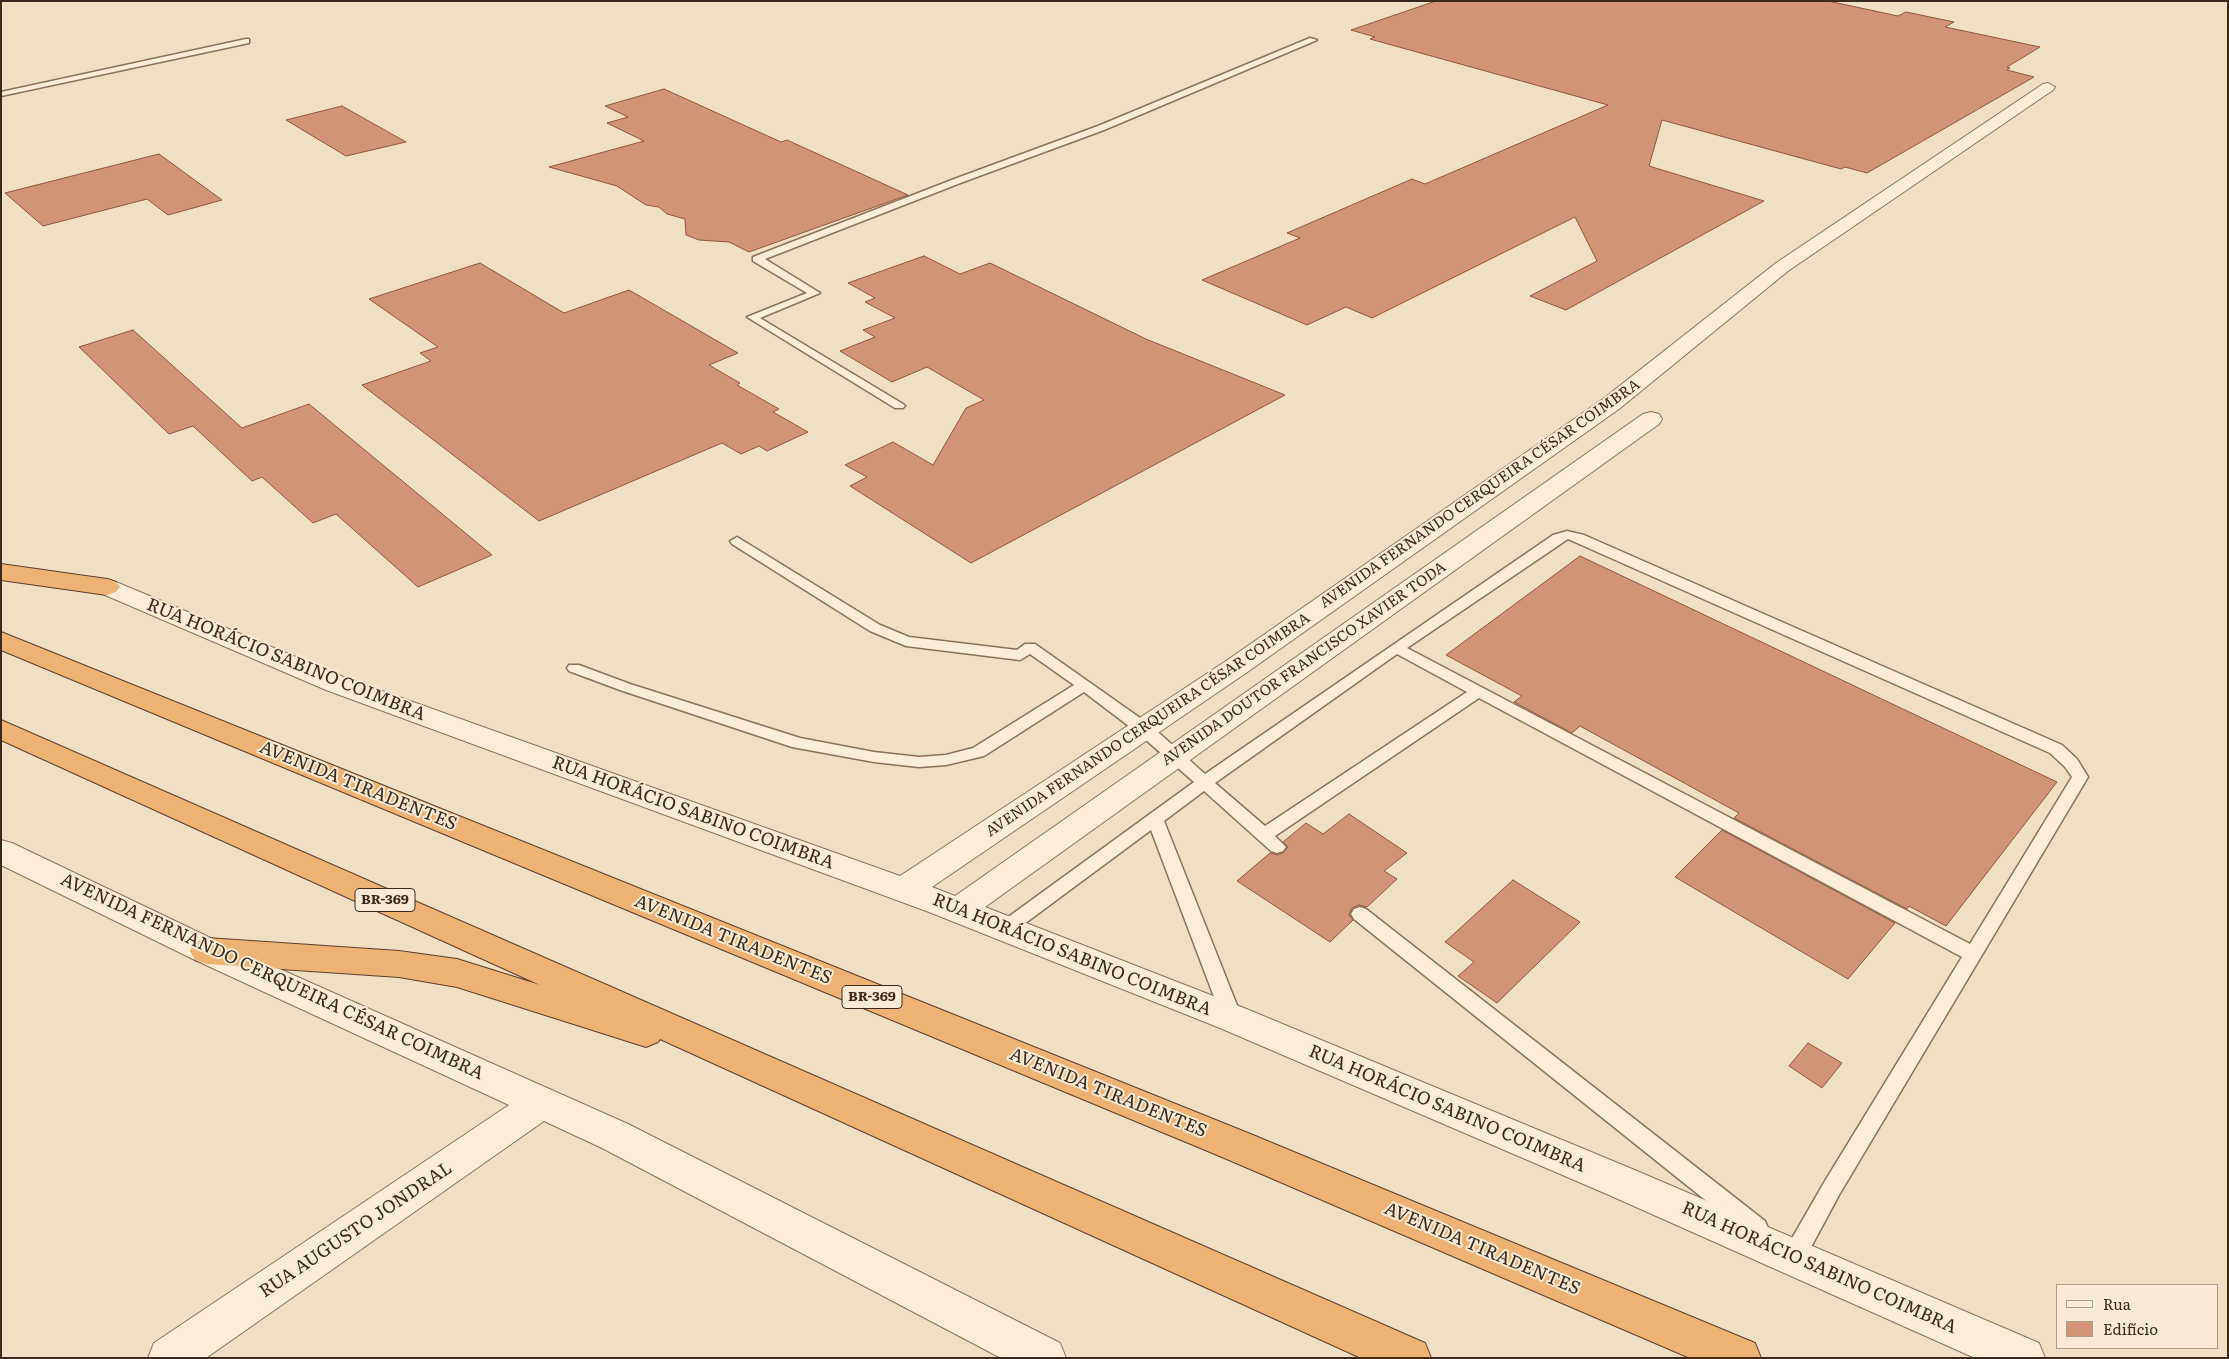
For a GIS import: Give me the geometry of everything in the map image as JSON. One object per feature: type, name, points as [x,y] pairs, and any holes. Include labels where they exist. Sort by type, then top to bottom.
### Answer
[{"type":"highway","points":[[1,572],[61,578],[107,587]]},
{"type":"highway","name":"AVENIDA TIRADENTES","points":[[1,640],[1235,1145],[1740,1358]]},
{"type":"highway","name":"BR-369","points":[[1,729],[769,1070],[1410,1358]]},
{"type":"highway","points":[[208,951],[399,964],[457,973],[769,1070]]},
{"type":"street","name":"AVENIDA FERNANDO CERQUEIRA CÉSAR COIMBRA","points":[[905,890],[1144,729],[1611,404],[1782,267],[2048,87]]},
{"type":"street","name":"AVENIDA DOUTOR FRANCISCO XAVIER TODA","points":[[958,910],[1651,419],[1611,404]]},
{"type":"street","name":"RUA HORÁCIO SABINO COIMBRA","points":[[107,587],[336,684],[905,890],[1232,1018],[1623,1183],[2024,1358]]},
{"type":"street","name":"AVENIDA FERNANDO CERQUEIRA CÉSAR COIMBRA","points":[[1,851],[208,951],[543,1102],[624,1141],[1044,1358]]},
{"type":"street","name":"RUA AUGUSTO JONDRAL","points":[[169,1358],[543,1102]]},
{"type":"lane","points":[[899,406],[752,317],[815,293],[757,259],[960,180],[1101,128],[1313,40]]},
{"type":"lane","points":[[1,94],[246,41]]},
{"type":"lane","points":[[1006,928],[1205,782],[1396,648],[1558,538],[1567,535],[1579,538],[2056,749],[2071,764],[2080,777],[1832,1188],[1794,1258],[1360,914]]},
{"type":"lane","points":[[737,541],[875,628],[906,641],[1020,655],[1030,647],[1144,729],[1277,848]]},
{"type":"lane","points":[[1396,648],[1974,955]]},
{"type":"lane","points":[[574,668],[625,687],[798,743],[874,757],[919,762],[946,760],[978,752],[1084,685]]},
{"type":"lane","points":[[1264,835],[1478,692]]},
{"type":"lane","points":[[1155,820],[1232,1018]]},
{"type":"building","points":[[1436,1],[1828,1],[1898,16],[1906,12],[1954,22],[1945,27],[2040,47],[2007,67],[2010,68],[2007,70],[2034,77],[1867,173],[1845,167],[1841,169],[1662,120],[1649,166],[1764,201],[1566,310],[1530,296],[1597,261],[1575,217],[1372,318],[1346,307],[1307,325],[1202,280],[1300,238],[1287,233],[1412,179],[1425,184],[1608,105],[1370,39],[1375,37],[1351,30]]},
{"type":"building","points":[[664,89],[781,142],[787,140],[908,195],[749,252],[729,242],[699,240],[686,235],[685,219],[667,214],[659,207],[646,205],[617,186],[549,167],[644,141],[607,123],[628,117],[605,106]]},
{"type":"building","points":[[342,106],[406,142],[346,156],[286,120]]},
{"type":"building","points":[[159,154],[222,200],[168,215],[147,199],[43,226],[5,193]]},
{"type":"building","points":[[924,256],[960,274],[990,263],[1146,339],[1285,395],[971,563],[850,486],[867,477],[845,465],[893,442],[933,465],[966,408],[984,400],[927,367],[892,382],[840,351],[875,337],[863,330],[895,318],[865,302],[875,298],[848,283]]},
{"type":"building","points":[[480,263],[564,313],[629,290],[738,353],[709,365],[740,383],[737,385],[779,409],[773,412],[808,432],[767,451],[759,446],[741,454],[722,443],[539,521],[362,385],[431,361],[420,353],[438,347],[369,299]]},
{"type":"building","points":[[133,330],[242,428],[309,404],[492,555],[418,587],[336,514],[313,523],[262,477],[252,481],[193,426],[169,434],[79,347]]},
{"type":"building","points":[[1580,556],[2057,782],[1946,926],[1909,906],[1907,909],[1734,818],[1739,813],[1580,726],[1572,733],[1514,702],[1522,696],[1446,655]]},
{"type":"building","points":[[1349,814],[1407,853],[1384,871],[1397,879],[1367,907],[1359,905],[1352,908],[1349,915],[1353,920],[1330,942],[1237,881],[1270,853],[1278,855],[1284,852],[1288,847],[1283,842],[1306,823],[1323,834]]},
{"type":"building","points":[[1722,830],[1895,923],[1848,979],[1675,877]]},
{"type":"building","points":[[1513,880],[1580,922],[1497,1003],[1458,976],[1474,962],[1445,942]]},
{"type":"building","points":[[1808,1043],[1842,1063],[1822,1088],[1789,1066]]}]
